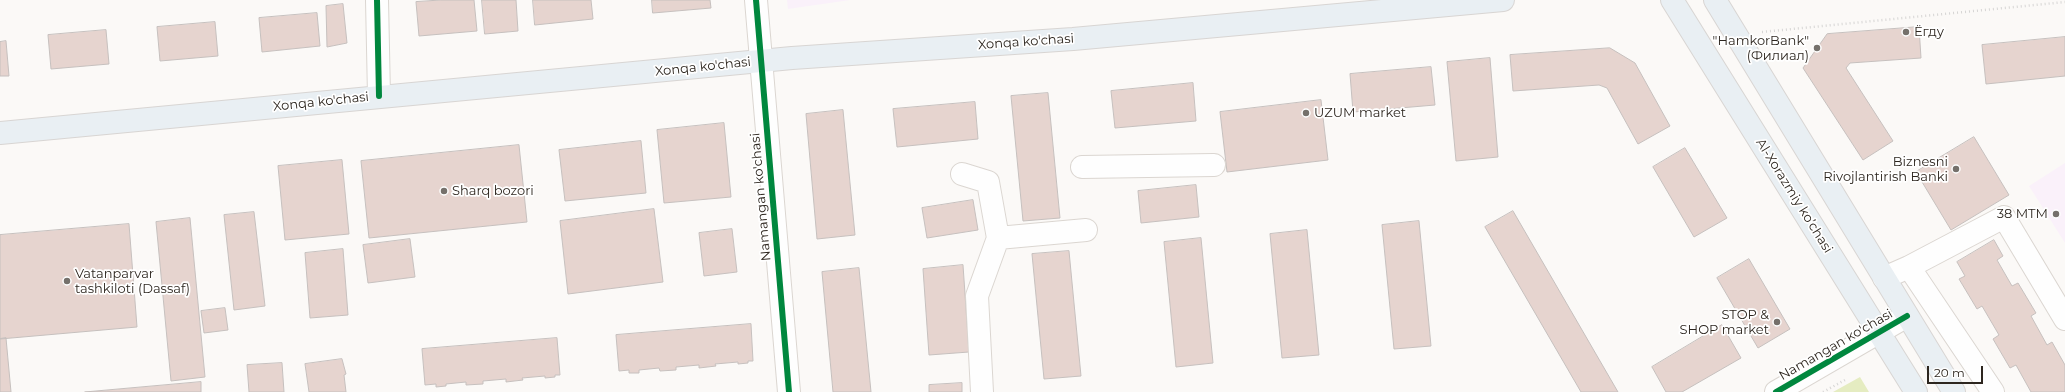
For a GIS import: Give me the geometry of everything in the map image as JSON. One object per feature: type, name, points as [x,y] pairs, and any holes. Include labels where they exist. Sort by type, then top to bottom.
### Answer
[{"type":"main road","name":"Xonqa ko'chasi","points":[[0,133],[762,61],[1080,39],[1503,0]]},
{"type":"main road","name":"Al-Xorazmiy ko’chasi","points":[[1672,0],[1916,392]]},
{"type":"main road","points":[[1715,0],[1954,392]]},
{"type":"street","points":[[377,0],[379,96]]},
{"type":"street","name":"Namangan ko'chasi","points":[[756,0],[789,392]]},
{"type":"street","points":[[1082,167],[1214,165]]},
{"type":"street","points":[[962,174],[988,182],[998,238],[977,296],[982,392]]},
{"type":"street","points":[[1884,278],[1909,267],[2004,217],[2065,319]]},
{"type":"street","points":[[998,238],[1086,230]]},
{"type":"street","points":[[1909,267],[1993,392]]},
{"type":"street","name":"Namangan ko'chasi","points":[[1776,392],[1879,334],[1907,316]]},
{"type":"path","points":[[1762,32],[2065,2]]},
{"type":"path","points":[[1824,392],[1845,380]]},
{"type":"shaded area","points":[[787,0],[850,0],[788,9]]},
{"type":"shaded area","name":"38 MTM","points":[[2065,163],[2065,243],[2029,186]]},
{"type":"green space","points":[[1860,377],[1869,392],[1833,392]]},
{"type":"building","points":[[474,0],[477,31],[419,36],[416,2]]},
{"type":"building","points":[[482,0],[516,0],[518,31],[485,34]]},
{"type":"building","points":[[533,0],[591,0],[593,19],[535,25]]},
{"type":"building","points":[[652,0],[710,0],[711,8],[653,13]]},
{"type":"building","points":[[343,4],[347,43],[327,47],[326,6]]},
{"type":"building","points":[[317,13],[320,46],[262,52],[259,18]]},
{"type":"building","points":[[215,22],[218,56],[160,61],[157,27]]},
{"type":"building","points":[[1919,27],[1921,58],[1850,63],[1846,68],[1893,141],[1863,160],[1803,68],[1827,34]]},
{"type":"building","points":[[106,30],[109,64],[51,69],[48,35]]},
{"type":"building","points":[[2065,37],[2065,76],[1986,84],[1982,45]]},
{"type":"building","points":[[6,41],[9,76],[0,76],[0,42]]},
{"type":"building","points":[[1610,48],[1635,63],[1670,126],[1638,144],[1607,88],[1599,85],[1513,91],[1510,55]]},
{"type":"building","points":[[1490,58],[1498,157],[1456,161],[1447,62]]},
{"type":"building","points":[[1431,67],[1435,105],[1353,112],[1350,74]]},
{"type":"building","points":[[1193,83],[1196,121],[1115,128],[1111,91]]},
{"type":"building","points":[[1048,93],[1060,218],[1023,221],[1011,96]]},
{"type":"building","points":[[1321,100],[1328,160],[1227,172],[1220,112]]},
{"type":"building","points":[[975,102],[978,139],[897,147],[893,109]]},
{"type":"building","points":[[843,110],[855,235],[817,239],[806,114]]},
{"type":"building","points":[[724,123],[731,197],[664,203],[657,130]]},
{"type":"building","points":[[1974,137],[2009,195],[1951,230],[1916,172]]},
{"type":"building","points":[[641,141],[646,193],[565,201],[559,150]]},
{"type":"building","name":"Sharq bozori","points":[[519,145],[527,222],[369,238],[361,161]]},
{"type":"building","points":[[1685,148],[1727,218],[1694,237],[1653,167]]},
{"type":"building","points":[[342,160],[349,234],[285,240],[278,166]]},
{"type":"building","points":[[1196,185],[1199,217],[1141,223],[1138,191]]},
{"type":"building","points":[[973,200],[978,230],[927,238],[922,208]]},
{"type":"building","points":[[654,209],[663,282],[568,294],[560,221]]},
{"type":"building","points":[[1513,211],[1618,392],[1581,392],[1485,227]]},
{"type":"building","points":[[254,212],[265,306],[234,310],[224,215]]},
{"type":"building","points":[[190,218],[205,377],[171,381],[156,222]]},
{"type":"building","points":[[1419,221],[1431,346],[1394,349],[1382,225]]},
{"type":"building","name":"Vatanparvar tashkiloti (Dassaf)","points":[[129,224],[137,327],[0,339],[0,235]]},
{"type":"building","points":[[732,229],[737,272],[704,276],[699,233]]},
{"type":"building","points":[[1307,230],[1319,355],[1282,358],[1270,234]]},
{"type":"building","points":[[1201,238],[1213,363],[1176,367],[1164,242]]},
{"type":"building","points":[[410,239],[415,277],[368,283],[363,245]]},
{"type":"building","points":[[1994,240],[2003,256],[1997,260],[2012,286],[2018,283],[2036,313],[2031,316],[2047,345],[2052,342],[2065,365],[2065,392],[2031,392],[2016,365],[2010,368],[1993,339],[1999,335],[1982,306],[1977,309],[1959,279],[1965,276],[1957,262]]},
{"type":"building","points":[[343,249],[348,315],[310,318],[305,253]]},
{"type":"building","points":[[1069,251],[1081,376],[1044,379],[1032,254]]},
{"type":"building","points":[[1749,259],[1790,329],[1758,348],[1717,278]]},
{"type":"building","points":[[963,265],[969,352],[929,355],[923,269]]},
{"type":"building","points":[[859,268],[871,392],[833,392],[822,272]]},
{"type":"building","points":[[225,308],[228,330],[204,333],[201,311]]},
{"type":"building","points":[[751,324],[753,361],[748,361],[748,363],[738,364],[738,362],[715,364],[716,366],[699,368],[699,365],[676,367],[676,370],[660,371],[659,368],[639,370],[639,373],[629,373],[629,370],[619,371],[616,335]]},
{"type":"building","points":[[1722,325],[1741,358],[1682,392],[1666,392],[1652,367]]},
{"type":"building","points":[[6,338],[11,392],[0,392],[0,339]]},
{"type":"building","points":[[557,338],[560,375],[555,375],[555,377],[545,378],[545,376],[522,378],[523,380],[506,382],[506,379],[483,381],[483,384],[466,385],[466,382],[446,384],[446,386],[436,387],[436,384],[425,385],[422,349]]},
{"type":"building","points":[[342,359],[346,374],[344,375],[346,392],[309,392],[305,364]]},
{"type":"building","points":[[282,363],[284,392],[249,392],[247,365]]},
{"type":"building","points":[[201,382],[201,392],[85,392]]},
{"type":"building","points":[[962,383],[962,392],[929,392],[929,385]]},
{"type":"cycle path","points":[[377,0],[379,96]]},
{"type":"cycle path","points":[[756,0],[789,392]]},
{"type":"cycle path","points":[[1776,392],[1907,316]]},
{"type":"place","name":"Ёгду","points":[[1906,32]]},
{"type":"place","name":"\"HamkorBank\" (Филиал)","points":[[1817,48]]},
{"type":"place","name":"UZUM market","points":[[1306,113]]},
{"type":"place","name":"Biznesni Rivojlantirish Banki","points":[[1956,169]]},
{"type":"place","name":"Sharq bozori","points":[[444,191]]},
{"type":"place","name":"38 MTM","points":[[2056,214]]},
{"type":"place","name":"Vatanparvar tashkiloti (Dassaf)","points":[[67,281]]},
{"type":"place","name":"STOP & SHOP market","points":[[1777,322]]}]
